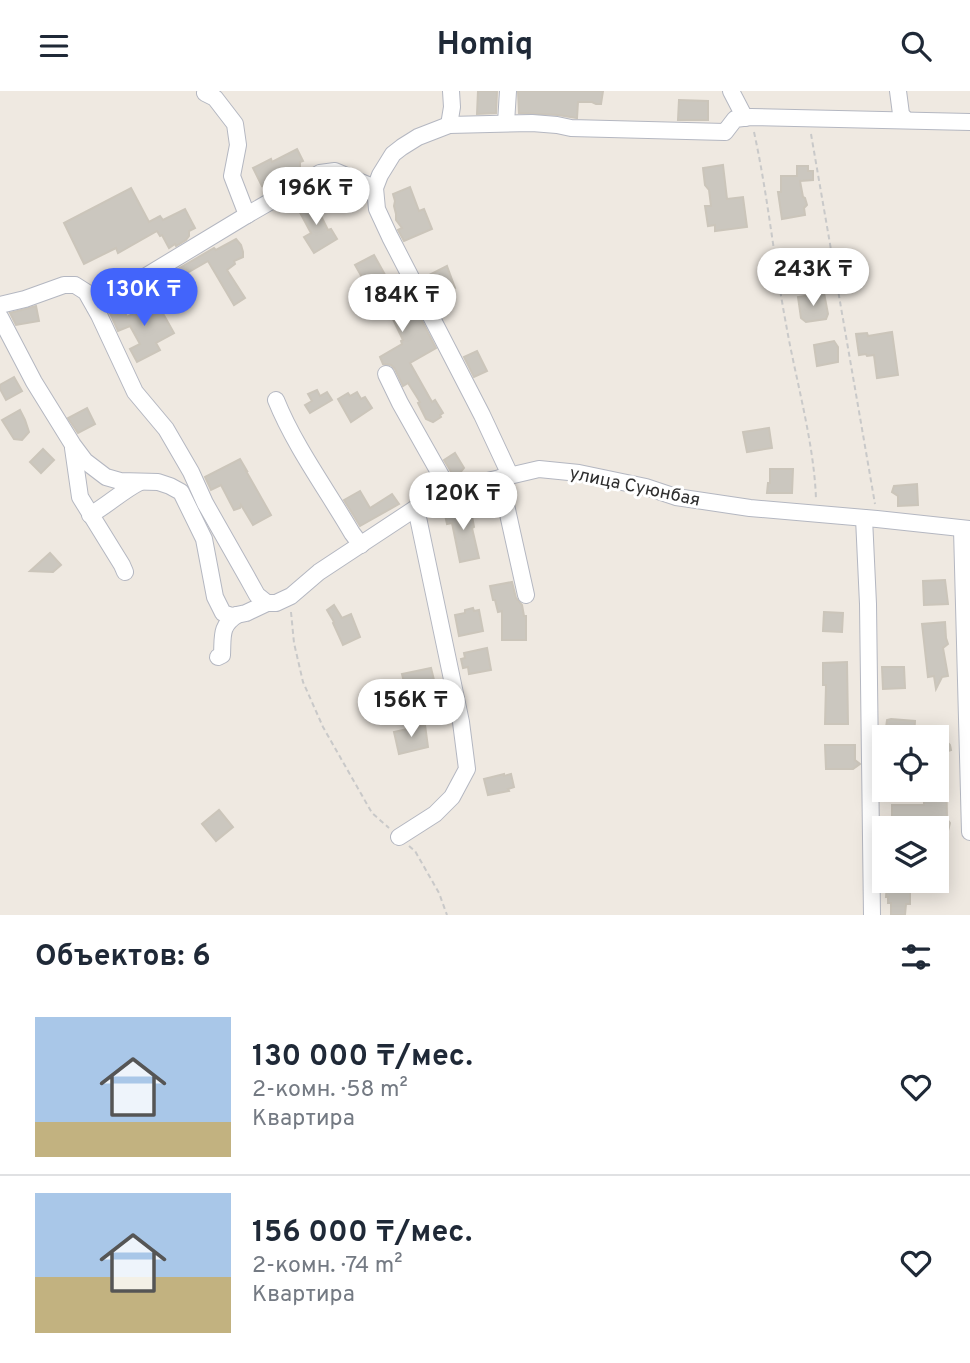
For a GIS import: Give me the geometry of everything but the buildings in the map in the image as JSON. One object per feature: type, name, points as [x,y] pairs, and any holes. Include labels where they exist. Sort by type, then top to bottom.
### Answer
[{"type":"street","points":[[449,125],[451,91]]},
{"type":"street","points":[[506,123],[508,91]]},
{"type":"street","points":[[731,91],[748,118]]},
{"type":"street","points":[[898,91],[901,114],[906,121]]},
{"type":"street","points":[[205,93],[215,98],[235,124],[238,145],[232,176],[247,215]]},
{"type":"street","points":[[526,595],[505,476],[482,415],[377,209],[375,188],[393,154],[418,137],[449,125],[506,123],[572,128],[725,132],[735,119],[748,118],[970,122]]},
{"type":"street","points":[[94,307],[320,173],[335,171],[375,188]]},
{"type":"street","points":[[0,305],[64,285],[75,285],[86,292],[135,392],[166,429],[247,577],[257,594],[267,603]]},
{"type":"street","points":[[0,317],[34,382],[85,461],[106,477],[120,481],[158,482],[181,492],[204,539],[215,597],[223,613],[237,615],[291,596]]},
{"type":"street","points":[[386,374],[449,490]]},
{"type":"street","points":[[276,400],[300,446],[361,545]]},
{"type":"street","points":[[73,445],[80,498],[125,572]]},
{"type":"street","name":"улица Суюнбая","points":[[291,596],[319,572],[425,502],[449,490],[539,469],[579,473],[676,496],[750,508],[966,529]]},
{"type":"street","points":[[90,515],[141,481]]},
{"type":"street","points":[[399,837],[435,814],[453,797],[467,769],[461,722],[416,508]]},
{"type":"street","points":[[871,518],[868,604],[872,915]]},
{"type":"street","points":[[966,529],[970,832]]},
{"type":"street","points":[[218,657],[222,655],[224,629],[237,615]]},
{"type":"path","points":[[748,118],[763,173],[786,323],[807,429],[816,514]]},
{"type":"path","points":[[811,133],[859,406],[871,518]]},
{"type":"path","points":[[291,596],[293,643],[303,682],[323,727],[372,813],[415,851],[439,893],[447,915]]}]
